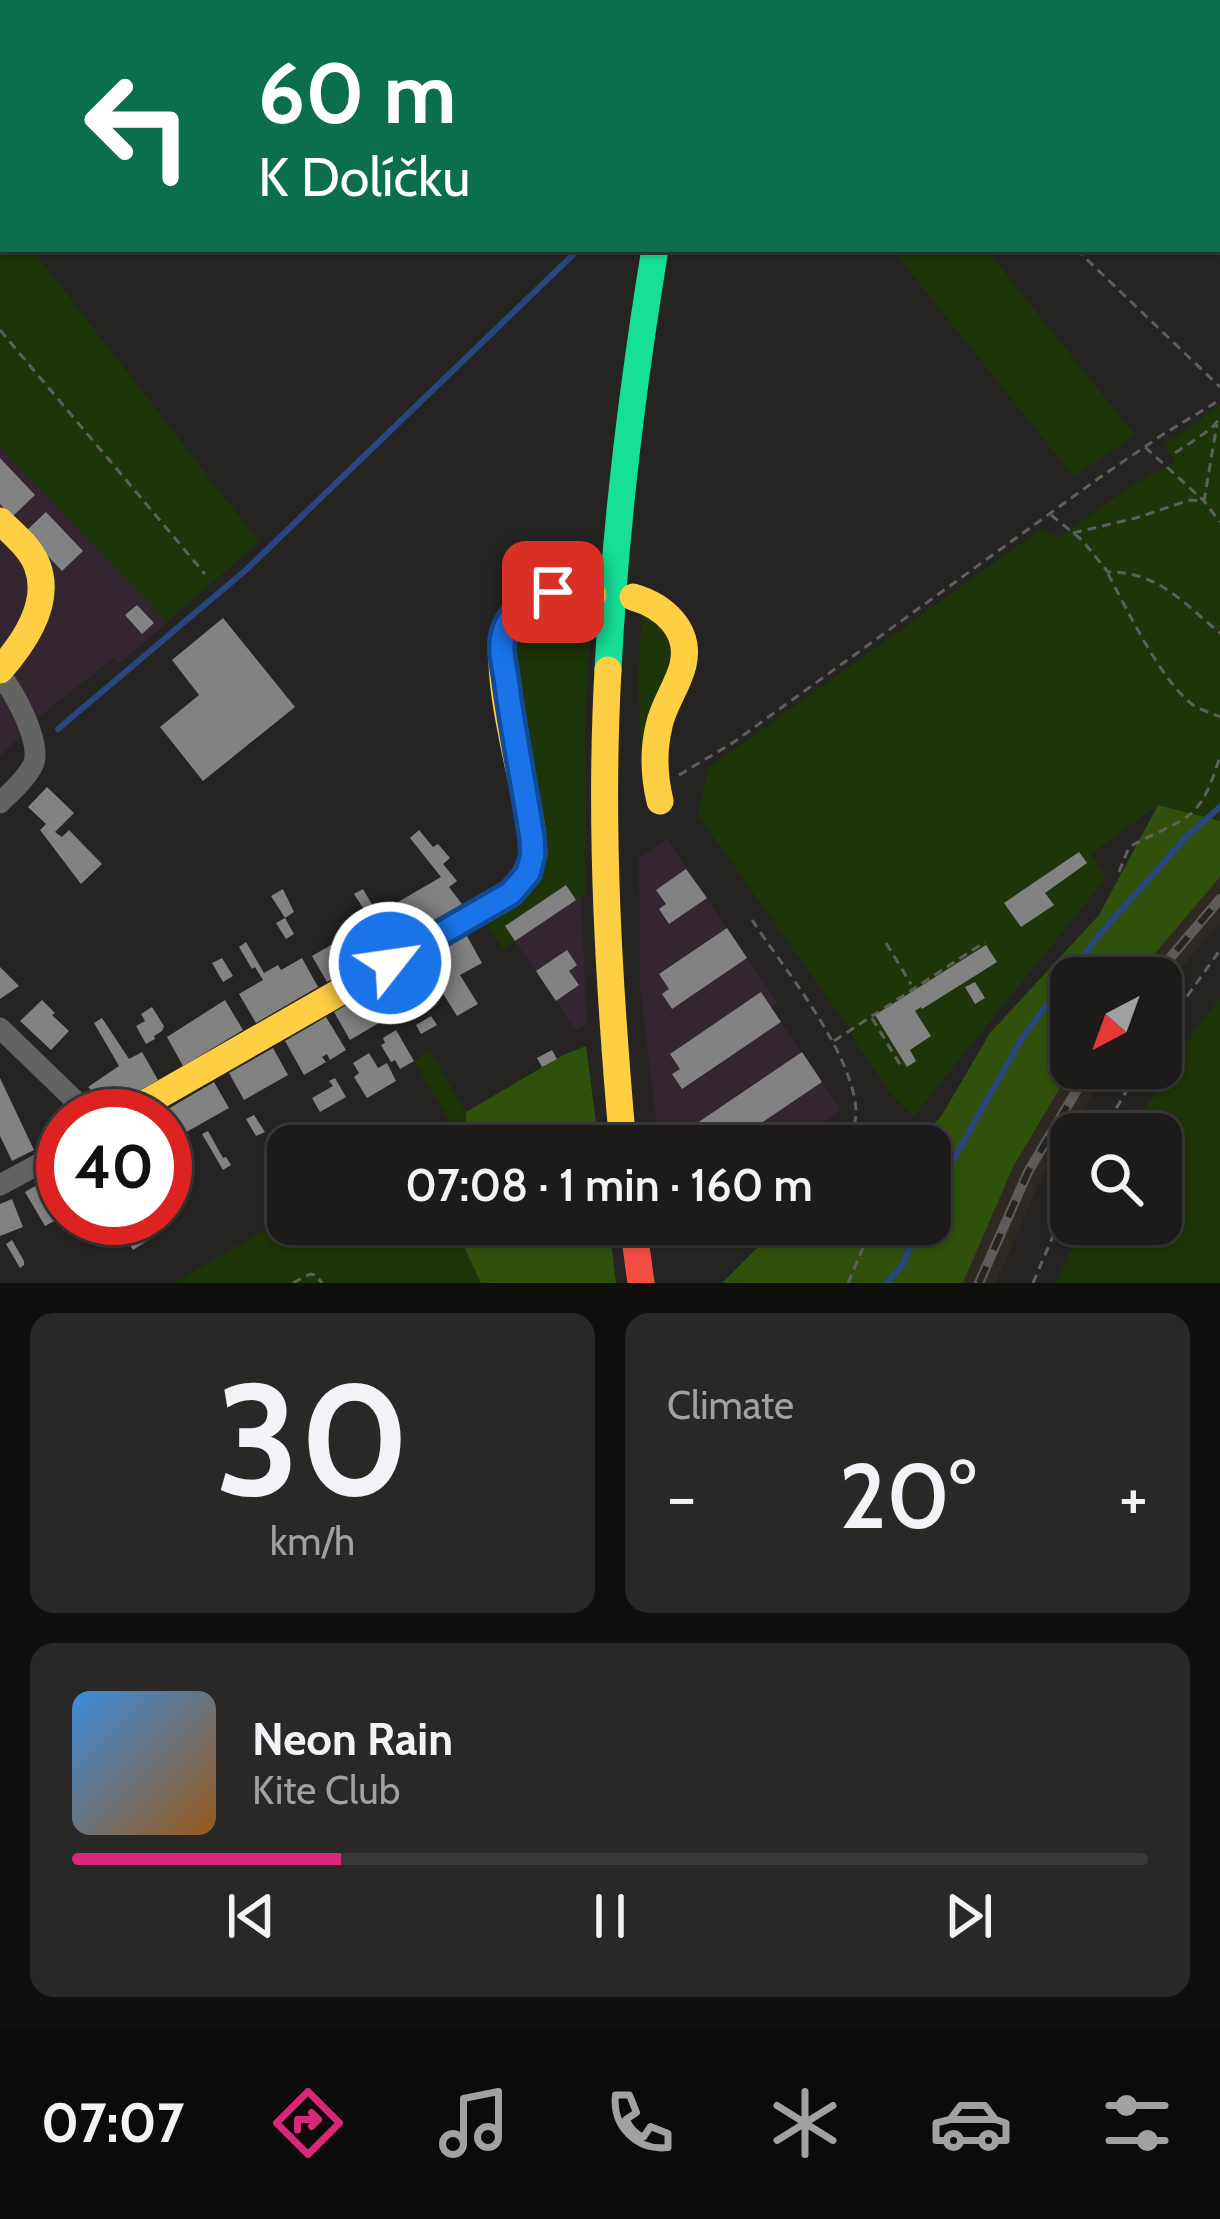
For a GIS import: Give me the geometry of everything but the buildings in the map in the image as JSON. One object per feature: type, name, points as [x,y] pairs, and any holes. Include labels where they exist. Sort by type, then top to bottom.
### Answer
[{"type":"street","points":[[621,1125],[606,944],[605,767],[621,495],[655,252]]},
{"type":"street","points":[[0,521],[32,555],[41,585],[26,635],[0,672],[21,710],[36,754],[32,767],[0,802]]},
{"type":"street","points":[[170,1089],[521,884],[533,854],[532,838],[502,652],[503,633],[512,616],[534,597],[553,592],[645,599],[666,611],[677,625],[683,641],[682,667],[661,717],[655,760],[659,795]]},
{"type":"street","points":[[0,1028],[63,1089]]},
{"type":"street","points":[[0,1184],[36,1165]]},
{"type":"street","points":[[636,1245],[641,1283]]},
{"type":"path","points":[[1079,252],[1220,387]]},
{"type":"path","points":[[0,330],[205,574]]},
{"type":"path","points":[[659,795],[1145,446],[1220,400]]},
{"type":"path","points":[[1204,501],[1218,421]]},
{"type":"path","points":[[1175,453],[1218,421]]},
{"type":"path","points":[[1145,446],[1220,522]]},
{"type":"path","points":[[1073,533],[1190,500],[1204,501]]},
{"type":"path","points":[[1050,514],[1108,572],[1176,688],[1196,707],[1220,717]]},
{"type":"path","points":[[1108,572],[1132,572],[1157,582],[1220,633]]},
{"type":"path","points":[[1119,872],[1129,847],[1190,817],[1202,805],[1220,756]]},
{"type":"path","points":[[752,920],[832,1042],[852,1086],[854,1125]]},
{"type":"path","points":[[832,1042],[986,942]]},
{"type":"path","points":[[886,944],[911,984]]},
{"type":"path","points":[[1182,1003],[1220,950]]},
{"type":"path","points":[[871,1016],[902,1068]]},
{"type":"path","points":[[1033,1283],[1050,1243]]},
{"type":"path","points":[[848,1283],[864,1245]]},
{"type":"path","points":[[293,1283],[310,1274],[322,1283]]},
{"type":"shaded area","points":[[0,447],[167,622],[119,664],[114,658],[40,716],[0,756]]},
{"type":"shaded area","points":[[667,839],[777,1002],[771,1008],[841,1110],[821,1125],[657,1125],[640,986],[639,858]]},
{"type":"shaded area","points":[[580,875],[587,1023],[576,1031],[505,926]]},
{"type":"shaded area","points":[[1220,877],[1220,922],[1182,967],[1182,957],[1152,957]]},
{"type":"shaded area","points":[[1059,1089],[1095,1089],[1081,1113],[1050,1113],[1050,1164],[996,1283],[963,1283],[1014,1165]]},
{"type":"green space","points":[[0,252],[34,252],[259,542],[167,622],[0,447]]},
{"type":"green space","points":[[894,252],[988,252],[1135,435],[1074,477]]},
{"type":"green space","points":[[1220,405],[1220,821],[1158,805],[1091,854],[1106,878],[914,1116],[891,1094],[698,815],[708,768],[1041,529],[1058,538],[1128,488],[1175,462],[1164,444]]},
{"type":"green space","points":[[546,605],[592,607],[585,726],[586,893],[576,900],[566,886],[506,926],[515,941],[504,950],[487,925],[524,895],[515,664],[518,629]]},
{"type":"green space","points":[[642,611],[663,625],[673,658],[641,753],[638,681]]},
{"type":"green space","points":[[1158,805],[1220,821],[1220,877],[1152,957],[1060,957],[1099,915]]},
{"type":"green space","points":[[1050,968],[1050,1089],[1059,1089],[1014,1165],[963,1283],[722,1283],[760,1245],[951,1245],[951,1125],[933,1125],[990,1033]]},
{"type":"green space","points":[[1220,998],[1220,1283],[1056,1283],[1073,1245],[1182,1245],[1182,1113],[1142,1113],[1158,1089],[1182,1089],[1182,1051]]},
{"type":"green space","points":[[586,1046],[596,1125],[466,1125],[466,1112]]},
{"type":"green space","points":[[430,1051],[466,1112],[466,1125],[445,1125],[450,1122],[414,1061]]},
{"type":"green space","points":[[267,1228],[267,1245],[463,1245],[481,1283],[174,1283]]},
{"type":"green space","points":[[463,1245],[611,1245],[616,1283],[481,1283]]},
{"type":"waterway","points":[[58,729],[247,569],[576,252]]},
{"type":"waterway","points":[[951,1164],[1022,1038],[1099,935],[1188,835],[1220,807]]},
{"type":"waterway","points":[[887,1283],[911,1245]]},
{"type":"railway","points":[[1171,957],[1220,899]]},
{"type":"railway","points":[[979,1283],[1028,1172],[1077,1089]]},
{"type":"traffic: fast","points":[[608,670],[625,459],[655,252]]},
{"type":"traffic: slow","points":[[0,521],[34,558],[41,579],[33,622],[0,670]]},
{"type":"traffic: slow","points":[[170,1089],[511,894],[527,870],[533,839],[504,688],[505,629],[516,612],[539,596],[593,595]]},
{"type":"traffic: slow","points":[[633,597],[665,613],[683,641],[683,665],[657,735],[660,801]]},
{"type":"traffic: slow","points":[[608,670],[607,908],[621,1125]]},
{"type":"traffic: jam","points":[[636,1245],[641,1283]]},
{"type":"route","points":[[390,963],[511,893],[528,873],[532,838],[508,696],[503,633],[523,605],[553,592]]}]
